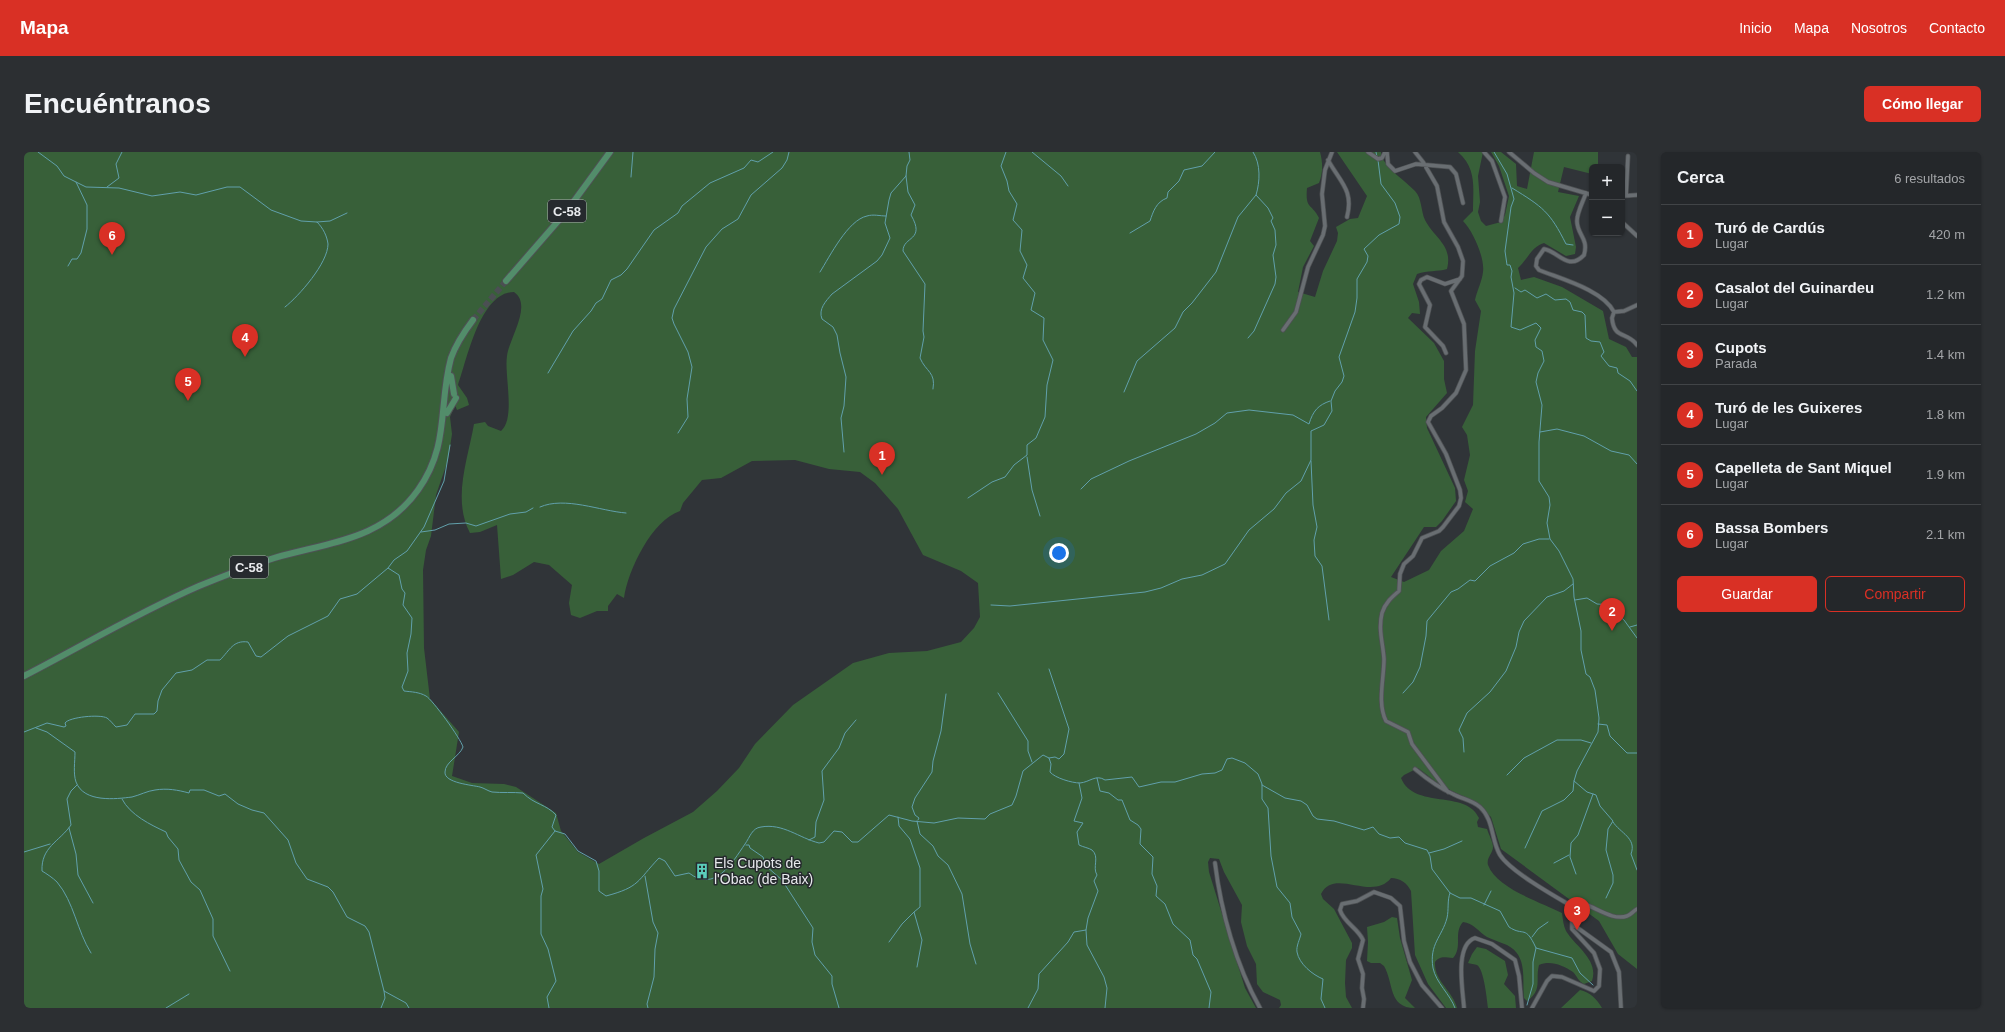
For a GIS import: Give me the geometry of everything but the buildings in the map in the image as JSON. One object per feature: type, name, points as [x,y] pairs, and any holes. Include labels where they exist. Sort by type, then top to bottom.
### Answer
[{"type":"main road","name":"C-58","points":[[519,266],[586,183],[607,152]]},
{"type":"main road","name":"C-58","points":[[506,281],[566,212],[610,152]]},
{"type":"main road","name":"C-58","points":[[24,678],[199,586],[280,557],[347,540],[378,526],[390,518],[410,500],[424,480],[439,448],[452,357],[460,337],[472,320]]},
{"type":"main road","name":"C-58","points":[[24,678],[200,589],[280,559],[353,540],[382,525],[411,501],[426,480],[440,448],[447,413],[453,395],[451,375],[455,355],[466,329]]},
{"type":"main road","points":[[443,421],[453,395],[451,375]]},
{"type":"main road","points":[[446,391],[453,395]]},
{"type":"street","points":[[1283,330],[1296,312],[1308,267],[1323,235],[1324,226],[1322,194],[1325,170],[1332,152]]},
{"type":"street","points":[[1368,152],[1375,158],[1379,159],[1384,156],[1386,152]]},
{"type":"street","points":[[1386,152],[1388,164],[1395,171],[1414,164],[1445,165],[1453,170],[1463,203]]},
{"type":"street","points":[[1415,152],[1425,165],[1437,186],[1444,222],[1460,252],[1464,268],[1461,279],[1453,288],[1452,293],[1464,324],[1466,370],[1456,393],[1442,408],[1431,416],[1428,422],[1446,454],[1460,490],[1461,498],[1459,506],[1443,527],[1439,531],[1422,538],[1412,556],[1402,568],[1400,574],[1400,588],[1390,597],[1383,610],[1380,631],[1384,660],[1381,701],[1385,719],[1393,726],[1408,732],[1412,744],[1448,792]]},
{"type":"street","points":[[1484,152],[1492,161],[1505,197],[1501,221]]},
{"type":"street","points":[[1509,152],[1544,179],[1557,185],[1589,194]]},
{"type":"street","points":[[1625,186],[1628,156]]},
{"type":"street","points":[[1328,160],[1336,171],[1350,198],[1347,217]]},
{"type":"street","points":[[1586,193],[1577,221],[1585,241],[1584,255],[1578,259],[1566,261],[1546,248],[1542,251],[1535,264],[1539,270],[1586,289],[1611,306],[1614,312],[1612,318],[1615,331],[1630,338],[1637,345]]},
{"type":"street","points":[[1625,196],[1637,195]]},
{"type":"street","points":[[1625,225],[1637,236]]},
{"type":"street","points":[[1446,353],[1443,346],[1425,327],[1430,305],[1419,284],[1421,280],[1427,277],[1445,284],[1461,279]]},
{"type":"street","points":[[1614,312],[1624,311],[1637,305]]},
{"type":"street","points":[[1415,769],[1432,783],[1448,792],[1470,800],[1481,808],[1489,821],[1499,852],[1503,858],[1542,889],[1575,908]]},
{"type":"street","points":[[1215,863],[1221,902],[1226,920],[1246,980],[1260,1008]]},
{"type":"street","points":[[1364,1008],[1362,988],[1363,974],[1358,959],[1363,940],[1358,932],[1345,920],[1340,910],[1344,903],[1357,901],[1370,893],[1376,892],[1387,896],[1398,904],[1400,908],[1404,940],[1410,962],[1422,986],[1442,1008]]},
{"type":"street","points":[[1532,1008],[1547,980],[1552,976],[1562,977],[1592,990],[1598,989],[1601,974],[1596,958],[1572,929],[1575,908],[1578,904],[1584,904],[1602,912],[1621,917],[1628,916],[1637,909]]},
{"type":"street","points":[[1573,926],[1611,952],[1619,972],[1621,1008]]},
{"type":"street","points":[[1464,1008],[1462,962],[1466,946],[1475,938],[1492,944],[1515,960],[1519,976],[1522,1008]]},
{"type":"green space","points":[[24,152],[1320,152],[1322,168],[1319,183],[1307,188],[1308,203],[1319,218],[1310,241],[1314,246],[1303,267],[1298,292],[1315,297],[1323,271],[1337,241],[1338,233],[1336,227],[1350,219],[1358,218],[1367,196],[1337,152],[1381,152],[1381,156],[1388,166],[1417,194],[1425,220],[1448,254],[1447,269],[1417,274],[1413,284],[1419,302],[1420,314],[1412,313],[1408,318],[1434,343],[1444,361],[1444,379],[1447,393],[1426,417],[1427,428],[1455,488],[1456,501],[1436,527],[1424,527],[1391,577],[1404,582],[1429,570],[1441,551],[1464,531],[1473,509],[1465,502],[1468,491],[1464,480],[1470,455],[1467,435],[1462,427],[1473,405],[1475,351],[1481,311],[1475,300],[1483,266],[1478,245],[1471,231],[1463,221],[1473,211],[1473,179],[1468,165],[1458,152],[1483,152],[1478,176],[1480,202],[1478,212],[1481,221],[1486,226],[1501,222],[1505,215],[1509,196],[1499,166],[1491,152],[1501,152],[1516,164],[1517,186],[1527,189],[1534,152],[1598,152],[1598,164],[1589,164],[1589,173],[1564,167],[1558,192],[1579,196],[1570,217],[1576,247],[1575,254],[1566,256],[1544,243],[1536,247],[1518,268],[1521,280],[1534,277],[1562,287],[1603,311],[1609,339],[1626,347],[1632,357],[1637,357],[1637,969],[1618,954],[1599,921],[1501,849],[1491,817],[1474,801],[1435,781],[1418,768],[1401,778],[1408,788],[1417,794],[1463,804],[1472,809],[1479,818],[1477,822],[1478,827],[1487,829],[1492,843],[1493,849],[1488,865],[1493,874],[1500,881],[1520,894],[1562,913],[1566,931],[1589,960],[1593,973],[1592,981],[1584,984],[1573,972],[1556,964],[1548,963],[1539,965],[1537,989],[1532,997],[1527,1001],[1524,998],[1523,968],[1518,955],[1514,950],[1507,945],[1487,937],[1473,926],[1463,922],[1460,926],[1456,954],[1453,958],[1445,957],[1435,962],[1437,975],[1452,996],[1457,1008],[1446,1008],[1428,984],[1415,955],[1411,891],[1403,882],[1391,878],[1383,884],[1374,887],[1335,883],[1327,887],[1321,894],[1323,899],[1334,909],[1352,943],[1352,948],[1346,960],[1345,983],[1346,997],[1352,1008],[1279,1008],[1281,1005],[1280,1000],[1263,992],[1257,984],[1256,964],[1247,946],[1241,922],[1242,905],[1224,872],[1219,859],[1210,858],[1208,862],[1209,872],[1245,988],[1256,1008],[24,1008]],"holes":[[[514,292],[519,298],[521,313],[509,349],[506,364],[509,407],[508,416],[501,431],[488,426],[485,422],[474,424],[463,479],[462,507],[470,533],[480,532],[497,525],[501,579],[513,575],[534,562],[549,565],[572,585],[569,603],[571,615],[580,618],[597,611],[608,611],[608,606],[617,594],[624,598],[630,574],[643,547],[651,535],[660,524],[670,516],[680,511],[683,503],[702,480],[721,478],[752,461],[795,460],[829,469],[860,472],[875,483],[898,509],[923,555],[961,571],[978,583],[980,617],[974,628],[961,642],[927,651],[889,653],[853,663],[793,705],[755,744],[739,768],[717,791],[693,812],[599,864],[578,852],[561,831],[556,813],[516,787],[504,784],[472,783],[452,776],[459,732],[430,699],[424,648],[423,570],[426,550],[431,536],[436,495],[448,460],[452,434],[450,417],[455,405],[457,410],[469,405],[467,398],[458,385],[471,345],[484,315],[492,303],[502,295]]]},
{"type":"green space","points":[[1392,917],[1397,918],[1400,938],[1412,980],[1405,998],[1415,1008],[1406,1007],[1400,1004],[1396,999],[1384,966],[1380,963],[1371,963],[1367,961],[1367,927],[1384,922]]},
{"type":"green space","points":[[1477,947],[1486,949],[1505,961],[1508,975],[1504,984],[1515,996],[1516,1008],[1488,1008],[1482,972],[1477,965],[1468,963]]},
{"type":"green space","points":[[1580,990],[1593,996],[1602,1008],[1561,1008]]},
{"type":"waterway","points":[[38,152],[57,166],[64,176],[86,187],[119,188],[152,196],[180,192],[196,195],[227,187],[240,187],[271,210],[301,221],[317,222],[323,229],[327,238],[327,252],[312,278],[298,295],[285,307]]},
{"type":"waterway","points":[[107,187],[119,178],[116,164],[122,152]]},
{"type":"waterway","points":[[631,177],[633,152]]},
{"type":"waterway","points":[[548,373],[573,331],[591,311],[596,303],[602,299],[611,280],[621,275],[627,269],[654,230],[678,213],[682,206],[710,183],[744,168],[751,160],[758,162],[773,152]]},
{"type":"waterway","points":[[678,433],[688,417],[687,399],[692,367],[688,352],[672,318],[674,309],[706,247],[722,229],[738,219],[751,195],[782,168],[787,160],[789,152]]},
{"type":"waterway","points":[[844,452],[841,418],[844,406],[846,377],[837,335],[833,327],[822,319],[821,312],[823,305],[832,294],[877,261],[882,255],[890,238],[885,223],[889,200],[891,193],[906,176],[907,166],[910,160],[909,152]]},
{"type":"waterway","points":[[968,498],[992,482],[1005,477],[1014,465],[1027,455],[1027,445],[1036,438],[1045,417],[1047,385],[1053,360],[1043,340],[1044,318],[1031,310],[1035,293],[1023,278],[1027,265],[1020,251],[1022,230],[1013,220],[1017,204],[1009,191],[1001,166],[1006,152]]},
{"type":"waterway","points":[[1032,152],[1061,176],[1068,186]]},
{"type":"waterway","points":[[1130,233],[1150,221],[1152,214],[1160,202],[1167,198],[1168,192],[1179,181],[1184,170],[1202,166],[1215,152]]},
{"type":"waterway","points":[[1248,338],[1254,331],[1275,284],[1276,277],[1273,255],[1276,245],[1275,230],[1271,221],[1273,218],[1268,208],[1256,195],[1259,167],[1253,152]]},
{"type":"waterway","points":[[1376,152],[1377,157]]},
{"type":"waterway","points":[[1494,152],[1507,174],[1514,199],[1511,207],[1505,251],[1507,265],[1510,265],[1512,271],[1511,277],[1514,293],[1511,327],[1520,330],[1536,323],[1541,328],[1535,340],[1536,347],[1542,351],[1544,361],[1538,373],[1536,382],[1542,405],[1539,442],[1539,481],[1549,497],[1550,505],[1547,523],[1550,539],[1559,551],[1573,579],[1574,597],[1581,631],[1581,650],[1586,674],[1590,677],[1595,690],[1599,718],[1598,732],[1577,771],[1574,781],[1587,792],[1596,795],[1600,806],[1613,821],[1608,829],[1606,850],[1613,875],[1613,883],[1606,898]]},
{"type":"waterway","points":[[991,605],[1010,606],[1145,592],[1161,588],[1182,579],[1202,575],[1225,564],[1249,530],[1274,509],[1286,493],[1301,481],[1311,460],[1311,431],[1324,425],[1332,411],[1331,401],[1335,391],[1342,382],[1344,376],[1339,357],[1355,312],[1357,279],[1367,262],[1368,256],[1364,249],[1379,235],[1399,224],[1400,217],[1395,203],[1381,184],[1378,160]]},
{"type":"waterway","points":[[906,176],[908,192],[915,205],[911,215],[916,229],[915,234],[906,243],[903,251],[925,284],[924,337],[920,358],[922,363],[932,375],[934,383],[933,389]]},
{"type":"waterway","points":[[68,266],[72,259],[77,259],[81,253],[87,229],[87,205],[76,182]]},
{"type":"waterway","points":[[1512,188],[1545,211],[1555,224],[1566,244],[1573,245]]},
{"type":"waterway","points":[[1124,392],[1137,361],[1175,328],[1183,312],[1192,303],[1216,272],[1238,217],[1256,195]]},
{"type":"waterway","points":[[317,222],[330,221],[347,213]]},
{"type":"waterway","points":[[820,272],[834,248],[853,224],[869,215],[886,216]]},
{"type":"waterway","points":[[1515,288],[1521,292],[1525,290],[1537,298],[1546,294],[1555,300],[1566,299],[1570,302],[1573,310],[1582,312],[1585,315],[1586,338],[1591,341],[1600,342],[1604,352],[1601,356],[1609,366],[1617,368],[1618,373],[1630,381],[1637,391]]},
{"type":"waterway","points":[[1081,489],[1091,479],[1129,461],[1196,434],[1215,423],[1227,413],[1249,410],[1293,415],[1309,424],[1316,409],[1322,404],[1330,401]]},
{"type":"waterway","points":[[1540,432],[1557,429],[1584,436],[1611,451],[1629,455],[1637,464]]},
{"type":"waterway","points":[[388,568],[394,560],[407,551],[424,527],[444,481],[450,445]]},
{"type":"waterway","points":[[1027,457],[1032,490],[1040,516]]},
{"type":"waterway","points":[[1311,461],[1313,505],[1317,527],[1314,540],[1315,556],[1322,566],[1329,620]]},
{"type":"waterway","points":[[540,507],[560,503],[583,505],[626,513]]},
{"type":"waterway","points":[[421,532],[435,530],[449,524],[466,523],[476,526],[510,514],[526,512],[533,508]]},
{"type":"waterway","points":[[1403,693],[1413,682],[1420,667],[1426,636],[1427,621],[1451,592],[1458,589],[1470,580],[1475,581],[1490,566],[1514,553],[1523,544],[1539,539],[1549,539]]},
{"type":"waterway","points":[[24,732],[47,723],[64,727],[66,726],[65,723],[72,719],[92,716],[107,718],[116,727],[127,725],[135,714],[154,714],[157,711],[158,701],[162,690],[176,673],[192,670],[207,660],[220,660],[232,646],[243,642],[248,642],[256,656],[261,657],[288,636],[328,616],[340,599],[357,594],[388,568],[399,575],[402,589],[405,593],[403,605],[412,618],[411,634],[407,653],[408,671],[402,687],[404,691],[415,692],[426,696],[440,711],[463,747],[447,765],[445,772],[446,776],[454,781],[480,787],[492,792],[523,793],[527,797],[552,811],[556,815],[552,827],[555,831],[565,834],[578,851],[596,861],[599,871],[599,891],[606,896],[626,890],[632,886],[642,878],[659,858],[665,861],[675,876],[689,873],[698,878],[707,880],[715,878],[728,867],[740,852],[753,831],[761,827],[777,827],[819,843],[824,842],[834,831],[842,832],[852,842],[858,842],[889,815],[912,821],[934,823],[958,818],[985,819],[990,814],[1012,805],[1023,771],[1043,755],[1049,758],[1051,764],[1050,772],[1064,780],[1080,783],[1096,778],[1102,778],[1105,780],[1132,777],[1139,787],[1161,782],[1175,782],[1202,774],[1215,773],[1222,770],[1227,759],[1232,758],[1245,763],[1258,774],[1262,784],[1262,799],[1268,808],[1271,856],[1277,887],[1290,903],[1292,917],[1301,934],[1297,947],[1300,961],[1315,975],[1323,979],[1321,999],[1325,1008]]},
{"type":"waterway","points":[[1464,752],[1463,738],[1459,730],[1467,713],[1490,692],[1506,671],[1516,647],[1519,632],[1524,621],[1547,597],[1564,591],[1573,584]]},
{"type":"waterway","points":[[1575,600],[1587,598],[1597,604],[1613,605],[1618,615],[1624,620],[1637,638]]},
{"type":"waterway","points":[[1630,627],[1637,625]]},
{"type":"waterway","points":[[1049,669],[1069,729],[1064,754],[1059,759],[1055,757],[1049,758]]},
{"type":"waterway","points":[[998,693],[1028,741],[1028,751],[1032,762]]},
{"type":"waterway","points":[[918,820],[919,818],[915,815],[912,807],[915,798],[932,772],[933,761],[941,731],[946,694]]},
{"type":"waterway","points":[[809,840],[815,837],[816,822],[824,800],[822,771],[839,748],[845,733],[856,720]]},
{"type":"waterway","points":[[1598,724],[1607,725],[1610,736],[1627,753],[1637,753]]},
{"type":"waterway","points":[[36,728],[47,732],[75,752],[74,771],[76,782],[80,789],[93,797],[109,799],[132,797],[159,789],[189,793],[190,790],[204,790],[219,796],[225,794],[238,804],[264,813],[288,840],[296,863],[307,879],[328,887],[333,892],[347,917],[365,926],[369,932],[384,991],[406,1003],[409,1008]]},
{"type":"waterway","points":[[1507,775],[1524,758],[1557,740],[1581,740],[1591,743]]},
{"type":"waterway","points":[[1097,778],[1100,791],[1109,793],[1118,800],[1122,800],[1130,820],[1141,829],[1140,844],[1153,857],[1152,874],[1157,886],[1156,896],[1165,904],[1173,924],[1190,940],[1193,955],[1197,959],[1211,992],[1209,1008]]},
{"type":"waterway","points":[[1525,848],[1542,811],[1564,800],[1573,791],[1574,781]]},
{"type":"waterway","points":[[1028,1008],[1038,989],[1039,974],[1068,942],[1074,932],[1086,930],[1088,918],[1098,891],[1094,881],[1097,875],[1094,853],[1092,850],[1079,845],[1077,832],[1083,823],[1074,821],[1082,798],[1079,783]]},
{"type":"waterway","points":[[77,785],[71,791],[67,799],[71,825],[44,856],[42,871],[57,882],[68,898],[82,935],[91,953]]},
{"type":"waterway","points":[[1262,785],[1285,798],[1301,801],[1307,805],[1313,816],[1317,819],[1334,821],[1364,830],[1373,827],[1379,834],[1390,838],[1399,837],[1405,843],[1427,850],[1430,856],[1432,869],[1450,893],[1460,898],[1471,898],[1500,911],[1509,927],[1514,930],[1527,933],[1536,948],[1572,958],[1580,973],[1593,985]]},
{"type":"waterway","points":[[1576,874],[1570,857],[1571,843],[1578,835],[1593,794]]},
{"type":"waterway","points":[[122,799],[135,815],[166,832],[168,837],[178,849],[179,860],[191,882],[200,890],[213,919],[213,936],[230,971]]},
{"type":"waterway","points":[[898,817],[899,826],[910,839],[920,868],[920,907],[914,912],[922,940],[917,967]]},
{"type":"waterway","points":[[917,821],[920,834],[933,846],[938,856],[948,865],[962,894],[970,944],[976,964]]},
{"type":"waterway","points":[[1613,822],[1630,840],[1632,844],[1631,854],[1637,870]]},
{"type":"waterway","points":[[69,828],[76,854],[78,875],[93,903]]},
{"type":"waterway","points":[[549,1008],[547,997],[556,981],[548,949],[541,934],[541,896],[543,889],[536,855],[555,831]]},
{"type":"waterway","points":[[1429,853],[1444,849],[1462,841]]},
{"type":"waterway","points":[[24,852],[50,844]]},
{"type":"waterway","points":[[746,845],[749,845],[750,848],[763,857],[766,866],[782,880],[813,928],[812,942],[815,955],[832,976],[832,984],[839,1008]]},
{"type":"waterway","points":[[1554,863],[1569,855]]},
{"type":"waterway","points":[[645,876],[653,922],[658,933],[655,949],[654,977],[647,1004],[648,1008]]},
{"type":"waterway","points":[[1484,905],[1491,891]]},
{"type":"waterway","points":[[1450,893],[1447,918],[1434,947],[1432,960],[1437,979],[1455,1008]]},
{"type":"waterway","points":[[889,942],[902,924],[914,912]]},
{"type":"waterway","points":[[1532,937],[1538,929],[1548,922]]},
{"type":"waterway","points":[[1086,930],[1087,945],[1104,977],[1107,988],[1105,1008]]},
{"type":"waterway","points":[[1527,1005],[1533,984],[1533,962],[1536,948]]},
{"type":"waterway","points":[[381,1008],[385,998],[384,991]]},
{"type":"waterway","points":[[166,1008],[189,994]]},
{"type":"tunnel","points":[[473,320],[506,281]]},
{"type":"place","name":"Bassa Bombers","points":[[112,255]]},
{"type":"place","name":"Turó de les Guixeres","points":[[245,357]]},
{"type":"place","name":"Capelleta de Sant Miquel","points":[[188,401]]},
{"type":"place","name":"Turó de Cardús","points":[[882,475]]},
{"type":"place","name":"Casalot del Guinardeu","points":[[1612,631]]},
{"type":"place","name":"Els Cupots de l'Obac (de Baix)","points":[[702,871]]},
{"type":"place","name":"Cupots","points":[[1577,930]]}]
